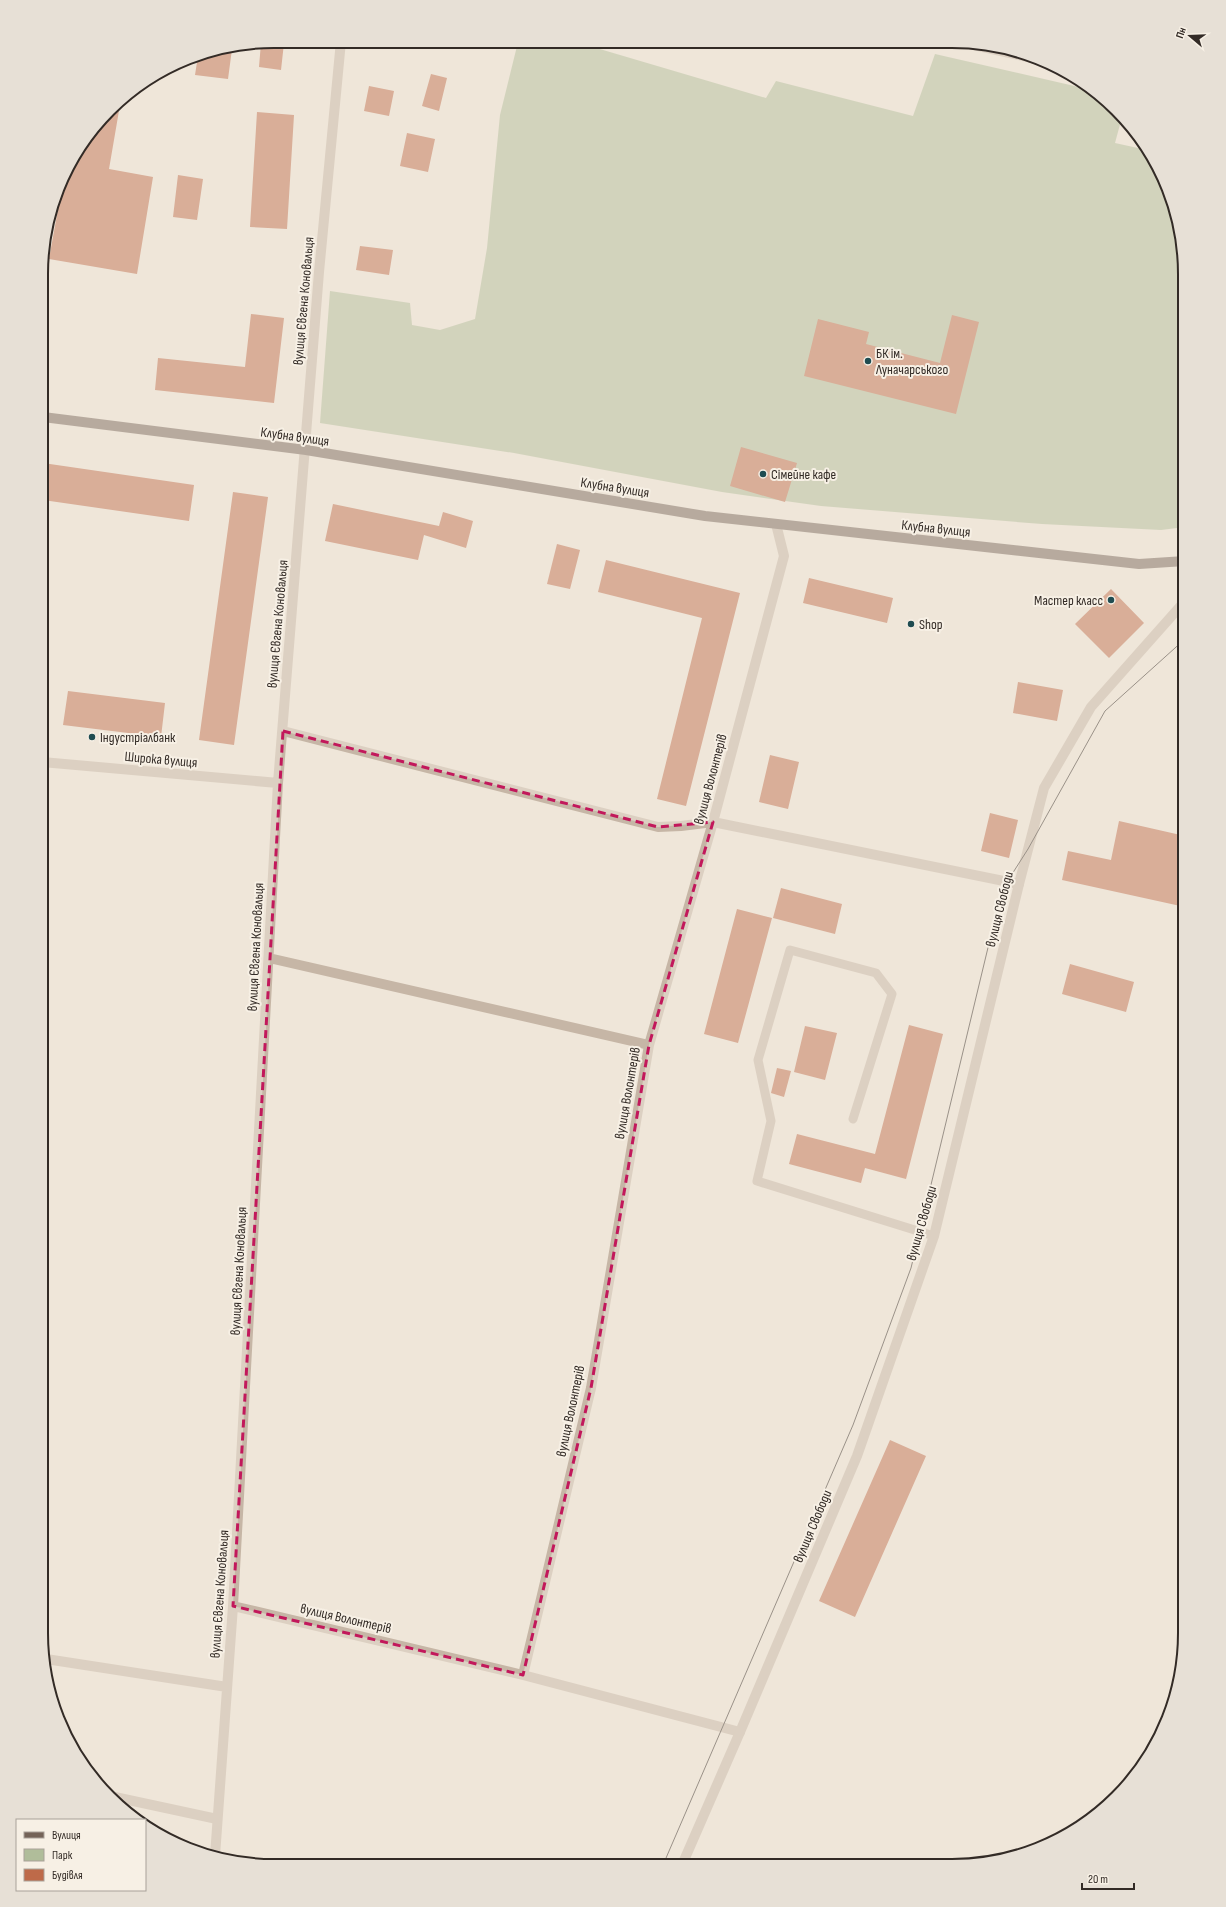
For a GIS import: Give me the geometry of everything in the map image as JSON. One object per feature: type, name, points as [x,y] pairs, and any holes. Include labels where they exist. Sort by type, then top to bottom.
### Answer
[{"type":"main road","name":"Клубна вулиця","points":[[48,418],[306,450],[705,516],[1139,564],[1178,561]]},
{"type":"street","name":"вулиця Євгена Коновальця","points":[[215,1851],[233,1606],[278,783],[306,450],[319,272],[340,48]]},
{"type":"street","name":"вулиця Волонтерів","points":[[523,1675],[591,1388],[649,1045],[713,822],[784,556],[776,524]]},
{"type":"street","name":"вулиця Свободи","points":[[685,1859],[740,1732],[856,1456],[934,1236],[1019,884],[1044,788],[1091,707],[1178,609]]},
{"type":"street","points":[[283,730],[658,827],[713,822],[1019,884]]},
{"type":"street","name":"Широка вулиця","points":[[48,763],[278,783]]},
{"type":"street","points":[[269,958],[649,1045]]},
{"type":"street","name":"вулиця Волонтерів","points":[[233,1606],[523,1675],[740,1732]]},
{"type":"street","points":[[50,1661],[227,1687]]},
{"type":"street","points":[[120,1798],[217,1819]]},
{"type":"lane","points":[[854,1119],[892,994],[876,973],[790,950],[758,1060],[771,1121],[757,1182],[934,1236]]},
{"type":"highlighted area","points":[[283,731],[658,827],[713,822],[649,1045],[591,1388],[523,1675],[233,1606]]},
{"type":"green space","points":[[517,48],[596,48],[766,98],[776,81],[913,116],[935,54],[1080,87],[1101,104],[1120,123],[1115,143],[1140,149],[1161,188],[1174,230],[1178,259],[1178,528],[1161,530],[1042,524],[821,506],[722,492],[514,453],[320,423],[330,291],[410,303],[412,325],[440,330],[475,319],[487,248],[500,115]]},
{"type":"building","points":[[261,48],[283,48],[281,70],[259,67]]},
{"type":"building","points":[[232,52],[228,79],[195,75],[197,61]]},
{"type":"building","points":[[431,74],[447,78],[439,111],[422,106]]},
{"type":"building","points":[[369,86],[394,91],[389,116],[364,111]]},
{"type":"building","points":[[119,109],[109,169],[153,177],[137,274],[49,259],[59,206],[71,174],[86,148],[104,125]]},
{"type":"building","points":[[257,112],[294,115],[287,229],[250,227]]},
{"type":"building","points":[[407,133],[435,139],[428,172],[400,166]]},
{"type":"building","points":[[178,175],[203,179],[197,220],[173,217]]},
{"type":"building","points":[[360,246],[393,250],[389,275],[356,270]]},
{"type":"building","points":[[251,314],[284,318],[274,403],[155,390],[158,358],[245,367]]},
{"type":"building","points":[[952,315],[979,322],[956,414],[804,376],[818,319],[869,332],[866,344],[940,363]]},
{"type":"building","name":"Сімейне кафе","points":[[741,447],[797,463],[785,502],[730,486]]},
{"type":"building","points":[[48,464],[194,485],[189,521],[48,501]]},
{"type":"building","points":[[233,492],[268,497],[234,745],[199,740]]},
{"type":"building","points":[[333,504],[439,526],[443,512],[473,521],[466,548],[424,535],[418,560],[325,541]]},
{"type":"building","points":[[557,544],[580,550],[570,589],[547,584]]},
{"type":"building","points":[[606,560],[740,593],[686,806],[657,799],[702,618],[598,592]]},
{"type":"building","points":[[809,578],[893,598],[887,623],[803,603]]},
{"type":"building","points":[[1111,589],[1144,623],[1109,658],[1075,624]]},
{"type":"building","points":[[1018,682],[1063,690],[1057,721],[1013,713]]},
{"type":"building","points":[[68,691],[165,703],[161,737],[63,725]]},
{"type":"building","points":[[770,755],[799,762],[788,809],[759,802]]},
{"type":"building","points":[[990,813],[1018,820],[1009,858],[981,851]]},
{"type":"building","points":[[1119,821],[1178,834],[1178,905],[1062,880],[1068,851],[1111,860]]},
{"type":"building","points":[[781,888],[842,904],[835,934],[773,918]]},
{"type":"building","points":[[737,909],[772,918],[738,1043],[704,1034]]},
{"type":"building","points":[[1070,964],[1134,982],[1126,1012],[1062,994]]},
{"type":"building","points":[[909,1025],[943,1034],[906,1179],[865,1168],[861,1183],[789,1164],[797,1134],[875,1154]]},
{"type":"building","points":[[805,1026],[837,1033],[825,1080],[794,1072]]},
{"type":"building","points":[[777,1068],[791,1071],[784,1097],[771,1093]]},
{"type":"building","points":[[890,1440],[926,1456],[855,1617],[819,1601]]},
{"type":"tram line","points":[[666,1859],[853,1425],[911,1268],[998,906],[1007,882],[1028,849],[1105,711],[1178,645]]},
{"type":"place","name":"БК ім. Луначарського","points":[[868,361]]},
{"type":"place","name":"Сімейне кафе","points":[[763,474]]},
{"type":"place","name":"Мастер класс","points":[[1111,600]]},
{"type":"place","name":"Shop","points":[[911,624]]},
{"type":"place","name":"Індустріалбанк","points":[[92,737]]}]
